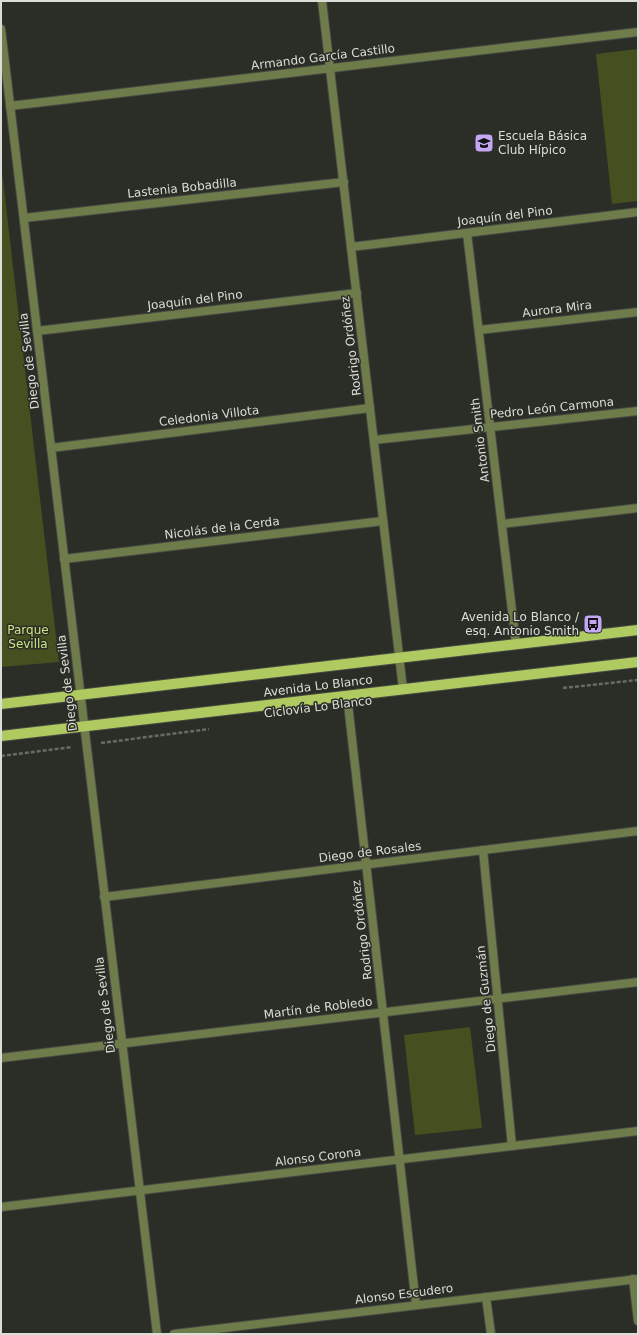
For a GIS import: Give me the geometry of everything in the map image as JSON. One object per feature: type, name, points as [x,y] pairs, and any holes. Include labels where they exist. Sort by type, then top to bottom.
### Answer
[{"type":"main road","name":"Avenida Lo Blanco","points":[[1,704],[638,630]]},
{"type":"main road","name":"Avenida Lo Blanco","points":[[1,736],[638,662]]},
{"type":"street","name":"Rodrigo Ordóñez","points":[[322,1],[403,689]]},
{"type":"street","name":"Diego de Sevilla","points":[[1,29],[156,1334]]},
{"type":"street","name":"Armando García Castillo","points":[[10,106],[638,32]]},
{"type":"street","name":"Lastenia Bobadilla","points":[[24,218],[344,182]]},
{"type":"street","name":"Joaquín del Pino","points":[[351,247],[638,212]]},
{"type":"street","name":"Antonio Smith","points":[[467,233],[516,644]]},
{"type":"street","name":"Joaquín del Pino","points":[[37,331],[357,293]]},
{"type":"street","name":"Aurora Mira","points":[[479,330],[638,312]]},
{"type":"street","name":"Celedonia Villota","points":[[51,448],[370,408]]},
{"type":"street","name":"Pedro León Carmona","points":[[374,440],[638,411]]},
{"type":"street","points":[[502,524],[638,508]]},
{"type":"street","name":"Nicolás de la Cerda","points":[[64,559],[384,521]]},
{"type":"street","name":"Rodrigo Ordóñez","points":[[347,695],[416,1305]]},
{"type":"street","name":"Diego de Rosales","points":[[104,897],[638,831]]},
{"type":"street","name":"Diego de Guzmán","points":[[483,850],[512,1146]]},
{"type":"street","name":"Martín de Robledo","points":[[1,1058],[638,982]]},
{"type":"street","name":"Alonso Corona","points":[[1,1207],[638,1131]]},
{"type":"street","points":[[636,1279],[638,1321]]},
{"type":"street","name":"Alonso Escudero","points":[[174,1334],[636,1279]]},
{"type":"street","points":[[486,1297],[491,1334]]},
{"type":"path","points":[[560,689],[638,680]]},
{"type":"path","points":[[1,756],[210,729]]},
{"type":"green space","points":[[638,49],[638,201],[612,204],[596,54]]},
{"type":"green space","name":"Parque Sevilla","points":[[1,163],[59,662],[1,667]]},
{"type":"green space","points":[[470,1027],[482,1128],[415,1135],[404,1035]]},
{"type":"place","name":"Escuela Básica Club Hípico","points":[[484,143]]},
{"type":"place","name":"Avenida Lo Blanco / esq. Antonio Smith","points":[[593,624]]}]
